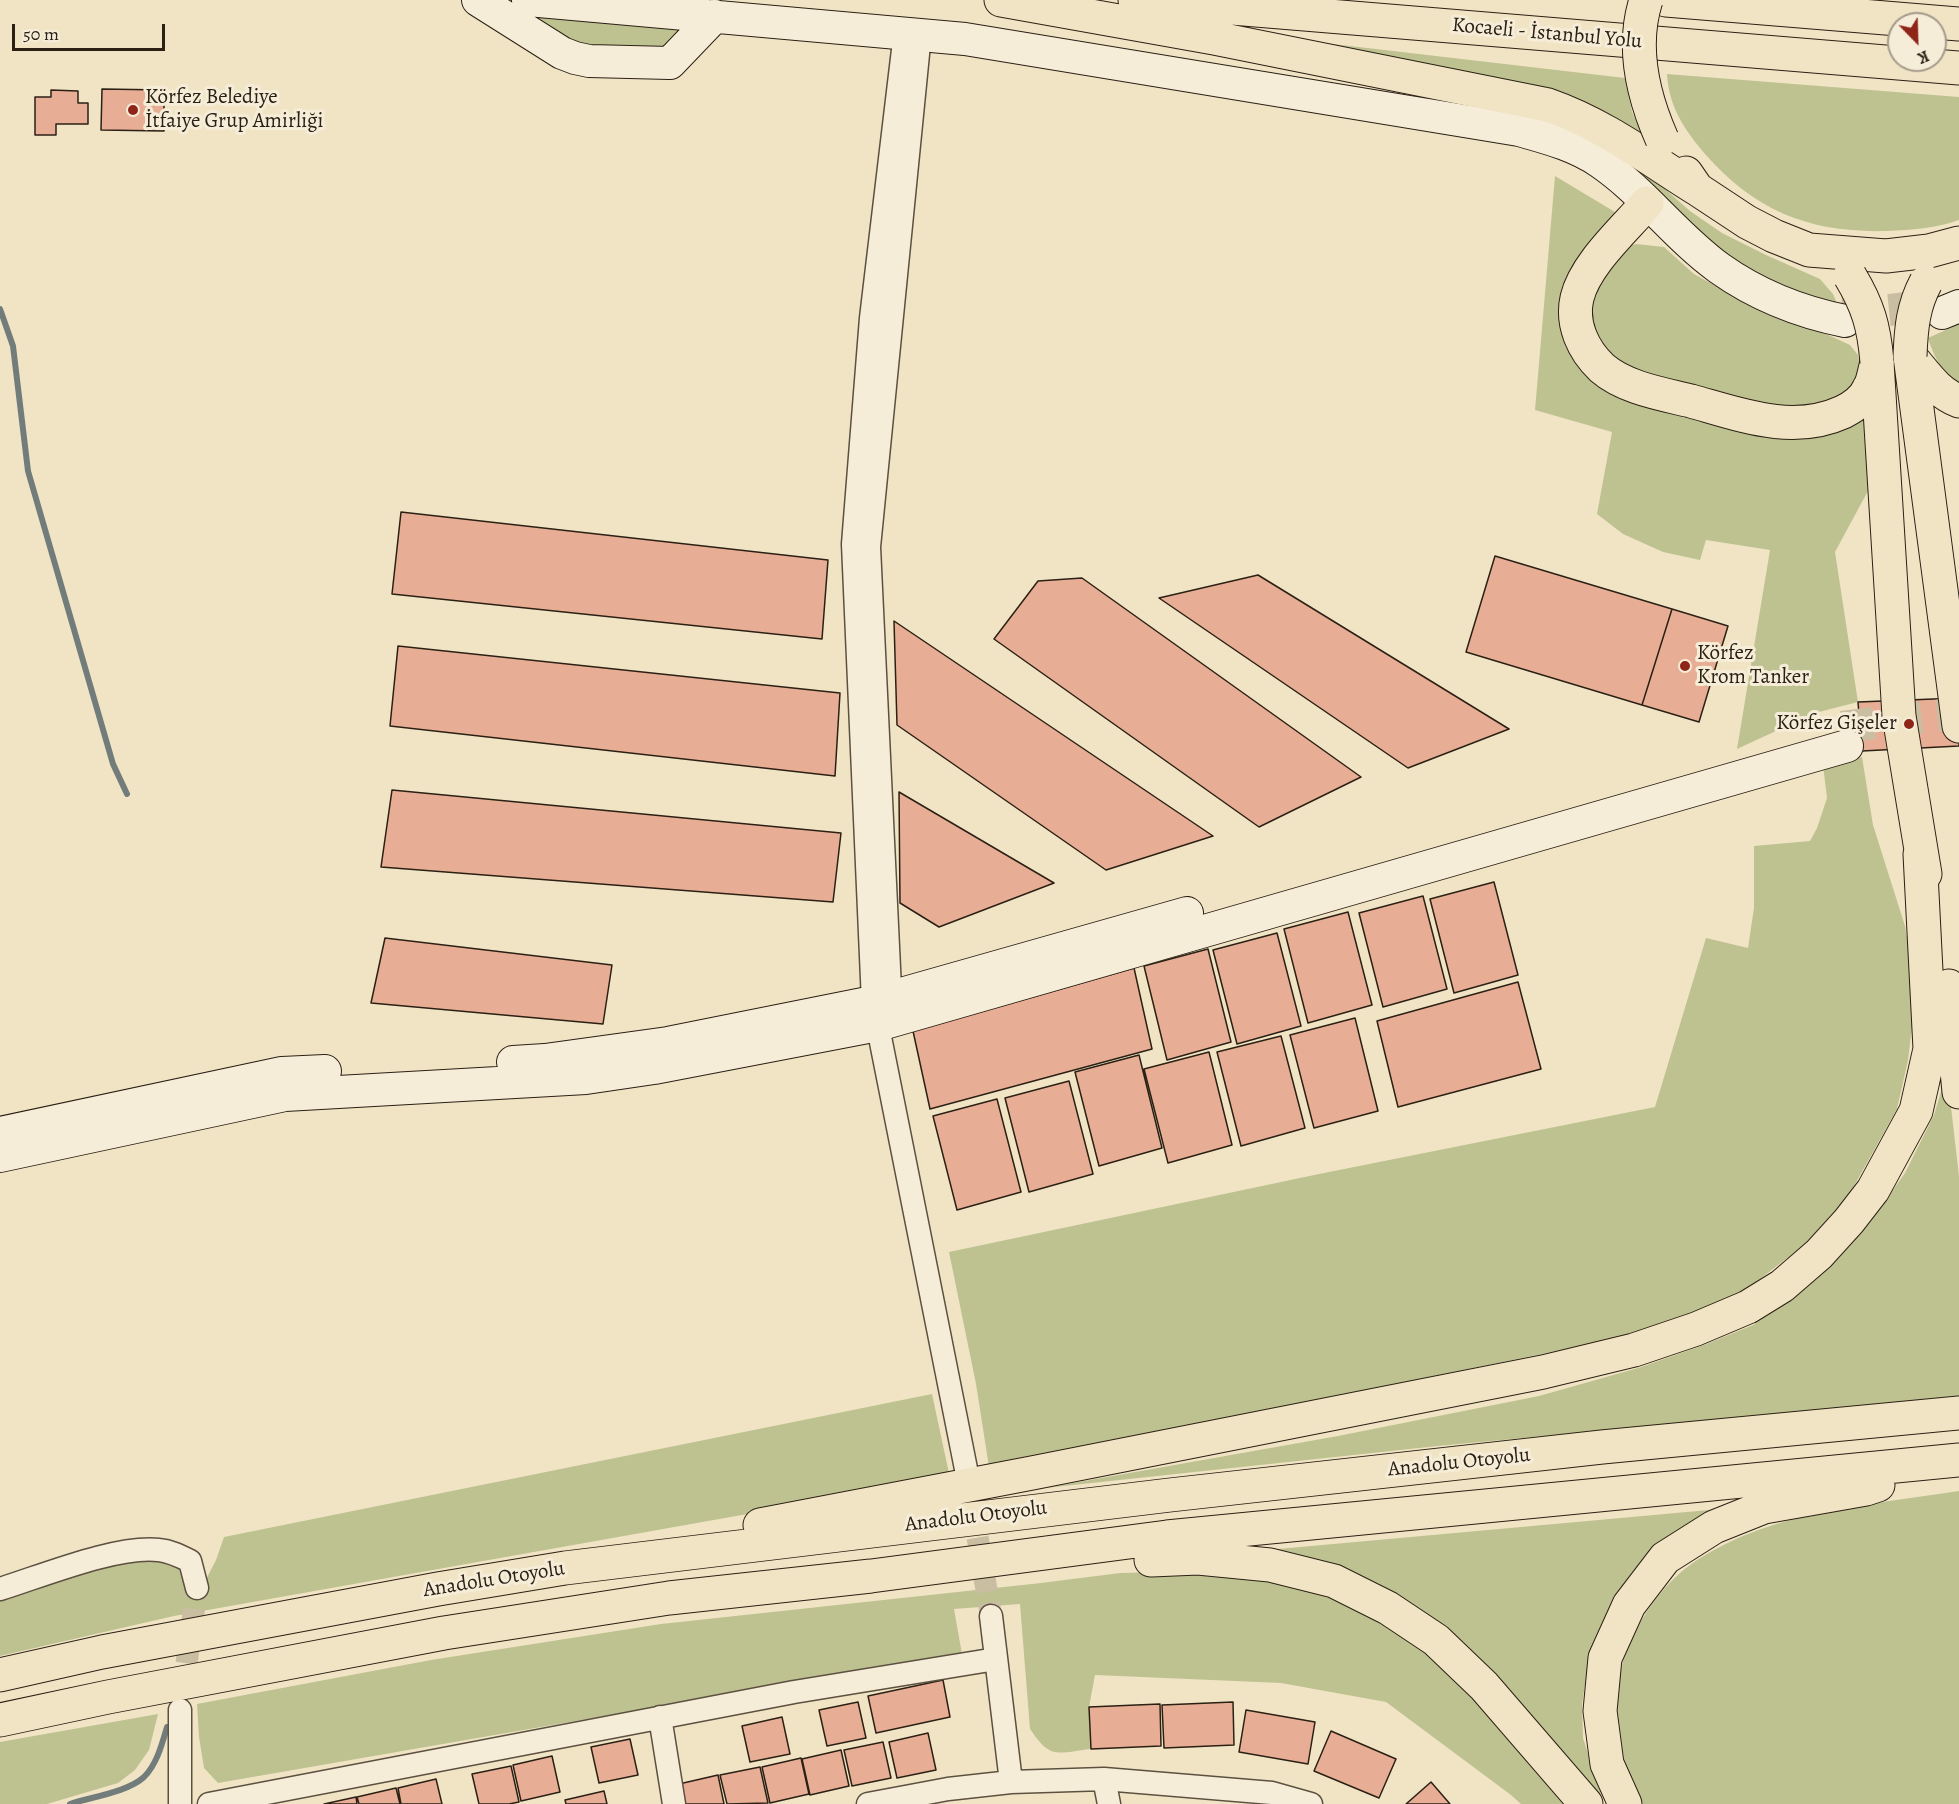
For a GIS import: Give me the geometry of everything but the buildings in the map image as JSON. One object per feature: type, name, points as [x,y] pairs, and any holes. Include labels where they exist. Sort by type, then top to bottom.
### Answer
[{"type":"highway","points":[[1001,0],[1214,38],[1548,105],[1574,114],[1600,127],[1747,222],[1809,250],[1850,276],[1863,298],[1874,332],[1899,716],[1920,854],[1948,977],[1959,1092]]},
{"type":"highway","name":"Kocaeli - İstanbul Yolu","points":[[1135,0],[1959,68]]},
{"type":"highway","points":[[1646,0],[1642,12],[1639,42],[1641,69],[1650,112],[1662,139],[1697,189]]},
{"type":"highway","points":[[1666,0],[1959,24]]},
{"type":"highway","points":[[1647,203],[1597,261],[1584,280],[1577,298],[1576,319],[1579,337],[1589,353],[1603,368],[1617,378],[1654,391],[1758,420],[1816,422],[1852,408],[1862,399],[1870,388],[1877,362]]},
{"type":"highway","points":[[1809,250],[1886,256],[1929,251],[1959,243]]},
{"type":"highway","points":[[1959,255],[1947,298],[1918,297],[1913,315],[1910,356],[1959,726]]},
{"type":"highway","points":[[1910,356],[1936,387],[1959,401]]},
{"type":"highway","points":[[565,1568],[804,1515],[1032,1473],[1543,1372],[1634,1350],[1696,1329],[1748,1307],[1789,1279],[1819,1254],[1850,1221],[1873,1190],[1916,1111],[1930,1049],[1920,854]]},
{"type":"highway","name":"Anadolu Otoyolu","points":[[0,1675],[113,1650],[414,1593],[565,1568],[1170,1495],[1590,1448],[1959,1413]]},
{"type":"highway","points":[[0,1720],[108,1696],[444,1633],[669,1598],[871,1576],[1167,1537],[1954,1460]]},
{"type":"highway","points":[[1625,1804],[1607,1764],[1600,1711],[1605,1658],[1629,1605],[1665,1558],[1714,1527],[1764,1507],[1866,1489],[1954,1460]]},
{"type":"highway","points":[[871,1576],[1198,1558],[1270,1565],[1334,1581],[1389,1608],[1436,1640],[1484,1686],[1586,1804]]},
{"type":"main road","points":[[478,0],[562,53],[589,61],[670,63],[715,16]]},
{"type":"main road","points":[[528,0],[965,39],[1519,130],[1553,139],[1599,161],[1694,248],[1739,282],[1816,315],[1843,316],[1778,286],[1747,269],[1709,243],[1610,153],[1575,132],[1545,123],[945,16],[922,18],[913,34]]},
{"type":"main road","points":[[0,1156],[285,1095],[586,1078],[654,1068],[883,1011],[1845,736]]},
{"type":"main road","points":[[0,1133],[282,1073],[545,1060],[883,1011]]},
{"type":"street","points":[[883,1011],[974,1436],[967,1474],[883,1011],[853,544],[871,318],[913,34]]},
{"type":"street","points":[[0,1589],[98,1558],[136,1550],[160,1550],[190,1561],[197,1588]]},
{"type":"street","points":[[990,1616],[1011,1782]]},
{"type":"street","points":[[209,1804],[794,1692],[996,1659]]},
{"type":"street","points":[[180,1710],[180,1804]]},
{"type":"street","points":[[660,1717],[675,1804]]},
{"type":"street","points":[[1104,1779],[1109,1804]]},
{"type":"street","points":[[874,1803],[948,1789],[1011,1782],[1104,1779],[1311,1804]]},
{"type":"green space","points":[[478,0],[528,0],[715,16],[670,63],[589,61]]},
{"type":"green space","points":[[1247,34],[1625,78],[1632,112],[1648,146]]},
{"type":"green space","points":[[1667,74],[1959,97],[1959,220],[1915,229],[1859,231],[1809,223],[1765,204],[1744,191],[1724,174],[1690,136],[1674,107]]},
{"type":"green space","points":[[1634,162],[1690,211],[1722,233],[1820,279],[1833,294],[1840,311],[1772,282],[1724,254],[1678,215]]},
{"type":"green space","points":[[1555,176],[1620,215],[1576,351],[1740,426],[1866,410],[1868,491],[1835,552],[1858,702],[1815,713],[1737,749],[1770,550],[1706,540],[1700,560],[1663,552],[1623,534],[1597,514],[1612,432],[1535,410]]},
{"type":"green space","points":[[1636,244],[1664,247],[1694,274],[1725,291],[1850,345],[1858,355],[1861,369],[1860,381],[1843,399],[1784,412],[1617,366],[1587,320],[1592,285],[1621,248]]},
{"type":"green space","points":[[1959,324],[1959,386],[1939,365],[1928,338]]},
{"type":"green space","points":[[1862,757],[1873,825],[1905,926],[1912,968],[1914,1010],[1908,1060],[1897,1109],[1849,1195],[1805,1244],[1734,1298],[1659,1328],[989,1467],[976,1384],[949,1252],[1319,1174],[1655,1107],[1706,938],[1748,948],[1754,908],[1754,846],[1810,841],[1827,798],[1823,765]]},
{"type":"green space","points":[[1947,1072],[1959,1176],[1959,1397],[1438,1446],[1045,1488],[1338,1436],[1539,1396],[1638,1368],[1753,1325],[1801,1290],[1842,1254],[1877,1212],[1905,1173],[1934,1115]]},
{"type":"green space","points":[[932,1394],[950,1478],[174,1616],[0,1656],[0,1598],[112,1563],[153,1561],[178,1566],[186,1585],[200,1591],[216,1560],[224,1537]]},
{"type":"green space","points":[[1959,1491],[1959,1804],[1643,1804],[1627,1773],[1617,1739],[1615,1703],[1617,1686],[1626,1650],[1636,1629],[1656,1599],[1681,1572],[1720,1547],[1785,1522],[1854,1506]]},
{"type":"green space","points":[[1731,1508],[1588,1665],[1582,1704],[1583,1738],[1603,1801],[1558,1756],[1502,1690],[1267,1550]]},
{"type":"green space","points":[[1200,1571],[1293,1581],[1375,1611],[1456,1671],[1571,1804],[1521,1804],[1386,1702],[1281,1683],[1095,1675],[1089,1707],[1091,1749],[1062,1753],[1049,1750],[1030,1729],[1020,1604],[954,1609],[962,1654],[218,1783],[204,1768],[197,1704],[431,1660],[661,1624],[1120,1573]]},
{"type":"green space","points":[[158,1714],[149,1750],[135,1770],[118,1783],[47,1804],[0,1804],[0,1742]]},
{"type":"waterway","points":[[0,309],[13,346],[28,471],[113,764],[127,794]]},
{"type":"waterway","points":[[70,1804],[129,1787],[144,1777],[156,1760],[167,1727]]},
{"type":"tunnel","points":[[1841,311],[1890,310],[1940,300]]},
{"type":"tunnel","points":[[1842,727],[1959,713]]},
{"type":"tunnel","points":[[972,1505],[991,1616]]},
{"type":"tunnel","points":[[182,1696],[197,1588]]},
{"type":"place","name":"Körfez Belediye İtfaiye Grup Amirliği","points":[[133,110]]},
{"type":"place","name":"Körfez Krom Tanker","points":[[1685,666]]},
{"type":"place","name":"Körfez Gişeler","points":[[1909,724]]}]
